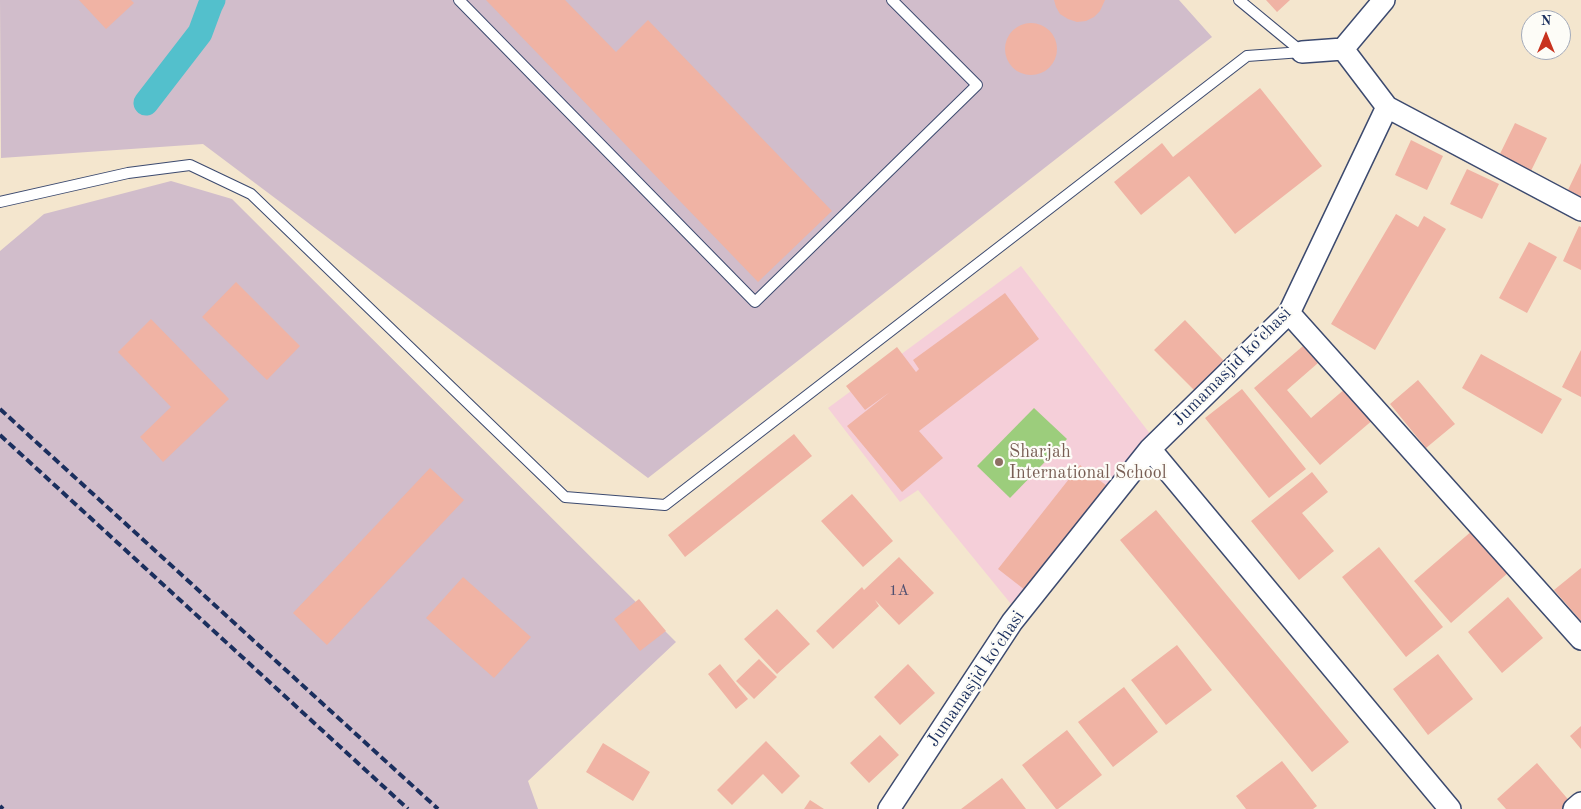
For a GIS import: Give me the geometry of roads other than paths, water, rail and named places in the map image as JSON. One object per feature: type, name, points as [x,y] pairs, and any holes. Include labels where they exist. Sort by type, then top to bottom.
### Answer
[{"type":"street","points":[[1302,52],[1343,49],[1384,0]]},
{"type":"street","points":[[1343,49],[1387,106],[1581,210]]},
{"type":"street","name":"Jumamasjid koʻchasi","points":[[889,809],[1012,622],[1150,449],[1290,313],[1387,106]]},
{"type":"street","points":[[1290,313],[1581,640]]},
{"type":"street","points":[[1150,449],[1450,809]]},
{"type":"street","points":[[1574,809],[1581,802]]},
{"type":"lane","points":[[459,0],[755,302],[977,85],[892,0]]},
{"type":"lane","points":[[1239,0],[1302,52]]},
{"type":"lane","points":[[0,202],[128,173],[190,164],[251,194],[565,497],[665,505],[1247,56],[1302,52]]},
{"type":"waterway","points":[[146,103],[200,33],[213,0]]},
{"type":"railway","points":[[0,409],[438,809]]},
{"type":"railway","points":[[0,435],[408,809]]},
{"type":"railway","points":[[0,806],[3,809]]},
{"type":"place","name":"Sharjah International School","points":[[999,462]]}]
